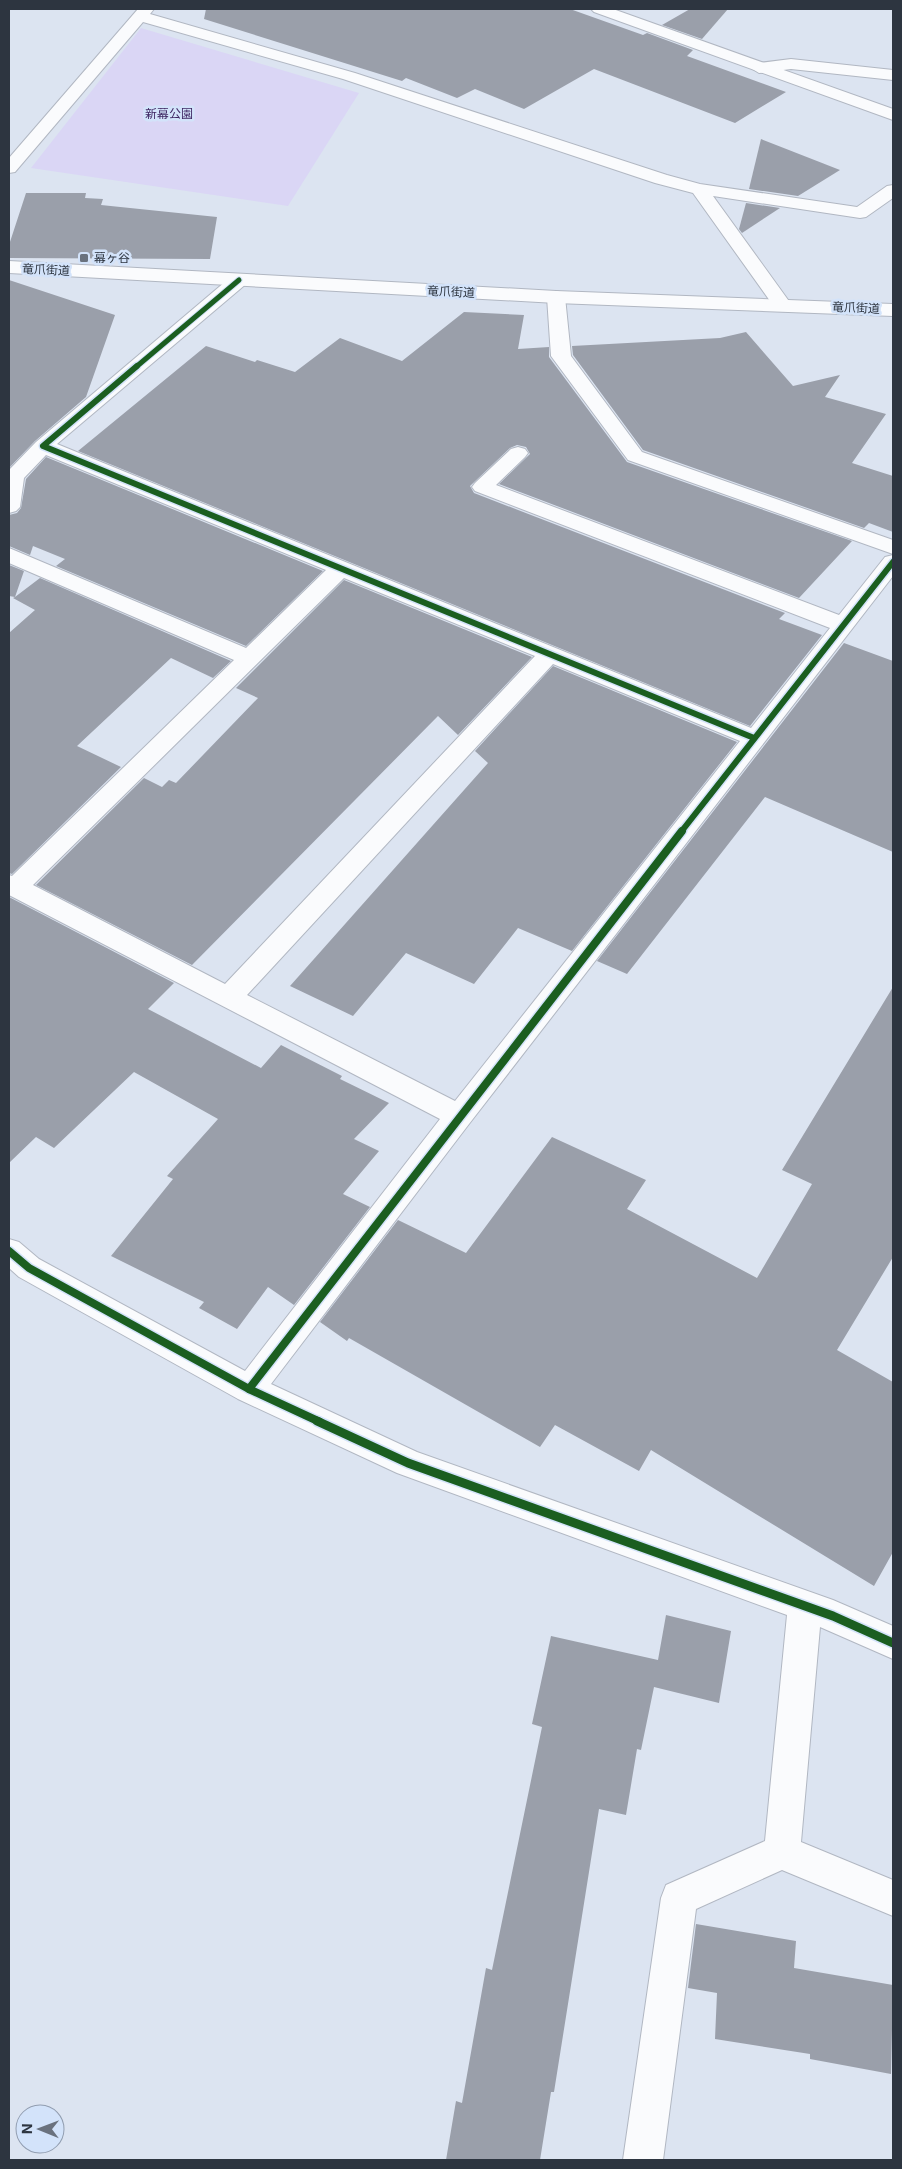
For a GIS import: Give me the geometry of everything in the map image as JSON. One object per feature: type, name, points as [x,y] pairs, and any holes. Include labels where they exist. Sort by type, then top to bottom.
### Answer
[{"type":"street","points":[[599,9],[893,115]]},
{"type":"street","points":[[9,168],[25,136],[143,12],[348,76],[661,179],[699,189],[860,213],[893,190]]},
{"type":"street","points":[[759,68],[791,64],[893,75]]},
{"type":"street","points":[[699,189],[782,304]]},
{"type":"street","name":"竜爪街道","points":[[9,268],[556,297],[782,304],[893,310]]},
{"type":"street","points":[[9,507],[14,477],[43,446],[239,280]]},
{"type":"street","points":[[556,297],[561,356],[635,456],[893,547]]},
{"type":"street","points":[[43,446],[339,570],[754,738]]},
{"type":"street","points":[[518,453],[482,487],[844,625]]},
{"type":"street","points":[[9,555],[249,658]]},
{"type":"street","points":[[249,1389],[459,1116],[893,562]]},
{"type":"street","points":[[339,570],[12,886],[459,1116]]},
{"type":"street","points":[[229,997],[549,655]]},
{"type":"street","points":[[9,1251],[29,1268],[249,1389],[408,1463],[805,1606],[893,1643]]},
{"type":"street","points":[[782,1852],[805,1606]]},
{"type":"street","points":[[643,2160],[679,1898],[782,1852],[893,1898]]},
{"type":"green space","name":"新幕公園","points":[[141,28],[359,93],[288,206],[31,168]]},
{"type":"building","points":[[206,9],[570,9],[643,35],[647,33],[693,50],[687,56],[786,92],[735,123],[594,69],[524,109],[475,89],[457,98],[406,78],[402,81],[204,19]]},
{"type":"building","points":[[690,9],[728,9],[702,39],[662,25]]},
{"type":"building","points":[[761,139],[840,170],[798,196],[749,189]]},
{"type":"building","points":[[26,193],[86,193],[85,198],[103,199],[101,205],[217,217],[210,259],[9,258],[9,245]]},
{"type":"building","points":[[746,203],[780,208],[742,233],[739,229]]},
{"type":"building","points":[[9,280],[115,315],[86,397],[35,441],[9,468]]},
{"type":"building","points":[[464,312],[524,315],[518,349],[549,347],[549,357],[627,462],[852,541],[799,598],[499,484],[530,454],[526,447],[517,445],[510,448],[470,486],[474,493],[785,613],[779,619],[822,635],[750,726],[78,451],[206,346],[255,362],[257,360],[295,372],[340,338],[402,361]]},
{"type":"building","points":[[746,332],[793,386],[840,375],[825,397],[886,414],[852,463],[893,476],[893,532],[869,523],[864,528],[643,450],[573,355],[572,346],[720,338]]},
{"type":"building","points":[[46,457],[323,571],[246,646],[56,566],[65,559],[33,546],[30,555],[9,546],[9,515],[17,513],[21,508],[26,479]]},
{"type":"building","points":[[9,565],[24,571],[15,597],[9,596]]},
{"type":"building","points":[[40,578],[231,661],[213,678],[171,658],[77,746],[121,767],[12,874],[9,873],[9,633],[35,610],[13,598]]},
{"type":"building","points":[[344,580],[532,657],[458,735],[438,716],[192,965],[36,885],[144,778],[162,787],[169,780],[176,783],[258,698],[236,688]]},
{"type":"building","points":[[844,643],[893,661],[893,852],[765,797],[627,974],[597,961]]},
{"type":"building","points":[[553,666],[737,742],[572,951],[518,928],[474,984],[406,953],[353,1016],[290,986],[488,763],[475,751]]},
{"type":"building","points":[[9,897],[174,983],[148,1009],[261,1068],[281,1045],[342,1076],[340,1079],[389,1103],[354,1139],[379,1151],[343,1194],[370,1207],[294,1305],[268,1287],[237,1329],[199,1308],[204,1302],[111,1256],[173,1179],[167,1176],[218,1119],[134,1072],[54,1148],[36,1137],[9,1163]]},
{"type":"building","points":[[893,987],[893,1257],[837,1350],[893,1382],[893,1552],[874,1586],[651,1450],[639,1471],[555,1425],[540,1447],[349,1338],[347,1341],[320,1322],[398,1220],[466,1253],[552,1137],[646,1180],[627,1209],[757,1278],[812,1184],[782,1170]]},
{"type":"building","points":[[666,1615],[731,1631],[719,1703],[654,1687],[641,1750],[637,1749],[626,1815],[599,1809],[554,2092],[551,2092],[540,2160],[446,2160],[456,2101],[462,2103],[486,1968],[492,1970],[542,1727],[532,1724],[551,1636],[658,1660]]},
{"type":"building","points":[[696,1924],[796,1941],[794,1968],[893,1985],[891,2074],[810,2059],[810,2054],[715,2039],[717,1993],[688,1988]]},
{"type":"cycle path","points":[[239,280],[43,446],[754,738]]},
{"type":"cycle path","points":[[249,1389],[459,1116],[893,562]]},
{"type":"cycle path","points":[[9,1251],[29,1268],[249,1389],[408,1463],[833,1616],[893,1643]]},
{"type":"place","name":"幕ヶ谷","points":[[84,258]]}]
